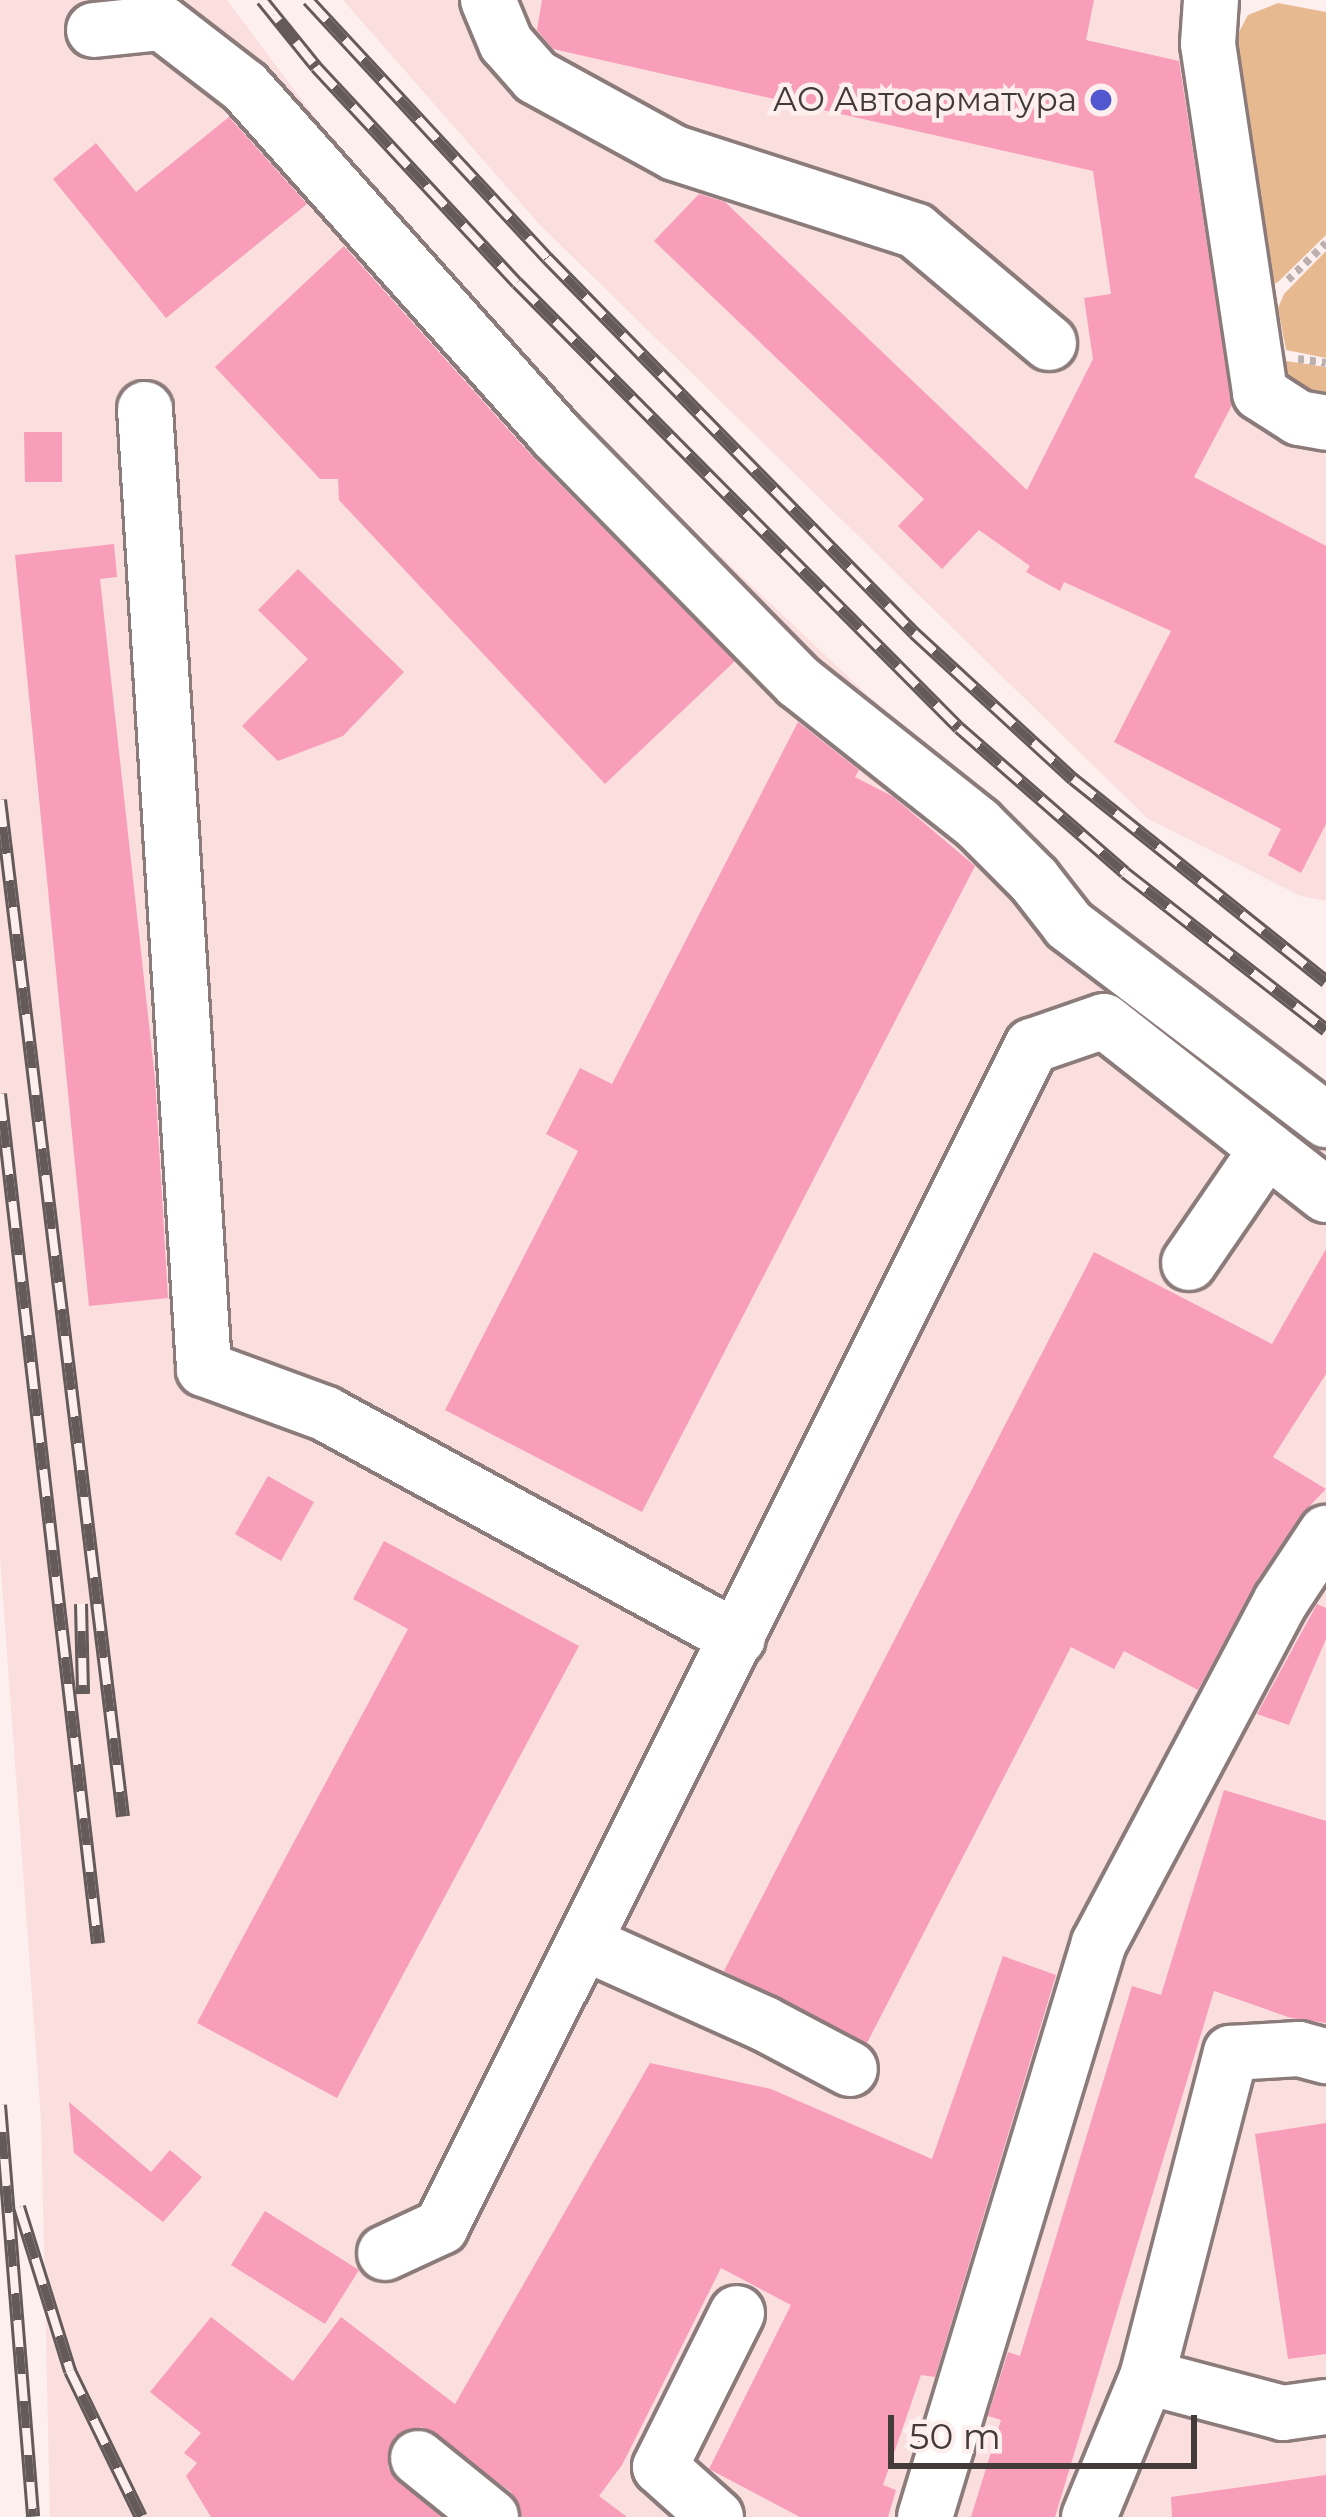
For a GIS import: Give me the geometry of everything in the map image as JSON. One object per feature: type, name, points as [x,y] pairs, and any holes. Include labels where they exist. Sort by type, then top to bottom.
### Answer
[{"type":"lane","points":[[488,0],[506,43],[536,77],[675,153],[916,231],[1049,343]]},
{"type":"lane","points":[[1210,0],[1208,44],[1260,393],[1288,422]]},
{"type":"lane","points":[[94,30],[162,23],[245,87],[556,435],[799,682],[978,824],[1034,880],[1069,925],[1326,1120]]},
{"type":"lane","points":[[145,410],[204,1369],[326,1414],[738,1639]]},
{"type":"lane","points":[[385,2253],[441,2227],[587,1944],[1032,1046],[1104,1021],[1326,1196]]},
{"type":"lane","points":[[1189,1263],[1267,1150]]},
{"type":"lane","points":[[925,2517],[1099,1943],[1281,1601],[1326,1533]]},
{"type":"lane","points":[[587,1944],[765,2024],[850,2069]]},
{"type":"lane","points":[[1089,2517],[1147,2377],[1231,2053],[1299,2049],[1326,2056]]},
{"type":"lane","points":[[716,2517],[660,2468],[737,2313]]},
{"type":"lane","points":[[1147,2377],[1283,2413],[1326,2407]]},
{"type":"lane","points":[[418,2458],[491,2517]]},
{"type":"shaded area","points":[[0,0],[227,0],[458,308],[1169,980],[1326,1101],[1326,2517],[50,2517],[41,2119],[0,1557]]},
{"type":"shaded area","points":[[343,0],[1187,0],[1245,393],[1326,433],[1326,901],[1301,896],[1148,819],[540,225]]},
{"type":"shaded area","points":[[1278,3],[1326,12],[1326,235],[1278,282],[1263,289],[1232,45],[1248,15]]},
{"type":"shaded area","points":[[1326,251],[1326,358],[1286,350],[1278,308],[1284,294]]},
{"type":"shaded area","points":[[1273,359],[1326,367],[1326,397],[1288,385]]},
{"type":"building","points":[[542,0],[1094,0],[1086,40],[1179,61],[1232,405],[1194,477],[1326,546],[1326,824],[1301,873],[1268,855],[1281,829],[1114,742],[1171,631],[1064,582],[1060,591],[1026,572],[1030,566],[979,530],[942,569],[898,526],[924,499],[654,241],[699,194],[725,202],[1027,490],[1093,359],[1084,298],[1111,294],[1093,171],[553,49],[537,30]]},
{"type":"building","points":[[229,117],[307,204],[166,318],[53,179],[96,143],[136,192]]},
{"type":"building","points":[[344,246],[532,456],[735,661],[605,784],[339,500],[338,479],[320,479],[215,367]]},
{"type":"building","points":[[24,432],[62,432],[62,482],[25,482]]},
{"type":"building","points":[[114,544],[117,577],[100,579],[155,1079],[168,1298],[89,1306],[15,555]]},
{"type":"building","points":[[298,569],[404,672],[343,736],[278,761],[242,726],[308,659],[258,610]]},
{"type":"building","points":[[798,722],[859,770],[855,777],[892,796],[975,866],[642,1512],[445,1410],[578,1151],[546,1134],[580,1068],[612,1084]]},
{"type":"building","points":[[1326,1249],[1326,1374],[1273,1457],[1326,1489],[1300,1516],[1255,1584],[1198,1690],[1124,1651],[1114,1669],[1071,1647],[867,2043],[724,1971],[1094,1252],[1272,1344]]},
{"type":"building","points":[[268,1476],[314,1502],[281,1561],[235,1534]]},
{"type":"building","points":[[384,1541],[579,1646],[337,2098],[197,2023],[408,1629],[353,1599]]},
{"type":"building","points":[[1317,1604],[1326,1608],[1326,1639],[1289,1725],[1257,1714]]},
{"type":"building","points":[[1224,1790],[1326,1821],[1326,2023],[1291,2018],[1214,1991],[1055,2517],[971,2517],[1001,2420],[988,2416],[1008,2352],[1020,2356],[1132,1986],[1161,1995]]},
{"type":"building","points":[[1003,1956],[1056,1975],[935,2377],[921,2375],[883,2485],[896,2490],[888,2517],[800,2517],[709,2469],[791,2305],[721,2268],[622,2465],[599,2496],[627,2517],[522,2517],[511,2492],[422,2427],[394,2437],[388,2468],[441,2517],[211,2517],[186,2476],[197,2463],[184,2453],[201,2433],[150,2392],[211,2317],[293,2381],[341,2317],[455,2404],[650,2063],[771,2089],[932,2159]]},
{"type":"building","points":[[69,2102],[151,2172],[170,2150],[202,2177],[163,2222],[74,2153]]},
{"type":"building","points":[[1326,2123],[1326,2354],[1288,2359],[1255,2134]]},
{"type":"building","points":[[265,2211],[359,2270],[325,2324],[231,2265]]},
{"type":"building","points":[[1326,2475],[1326,2517],[1172,2517],[1171,2497]]},
{"type":"railway","points":[[262,0],[316,67],[517,283],[959,728],[1125,873],[1326,1030]]},
{"type":"railway","points":[[308,0],[547,258],[914,633],[1073,779],[1326,982]]},
{"type":"railway","points":[[0,800],[123,1817]]},
{"type":"railway","points":[[0,1094],[98,1943]]},
{"type":"railway","points":[[81,1604],[83,1694]]},
{"type":"railway","points":[[0,2105],[33,2517]]},
{"type":"railway","points":[[19,2207],[70,2371],[141,2517]]},
{"type":"place","name":"АО Автоарматура","points":[[1101,100]]}]
